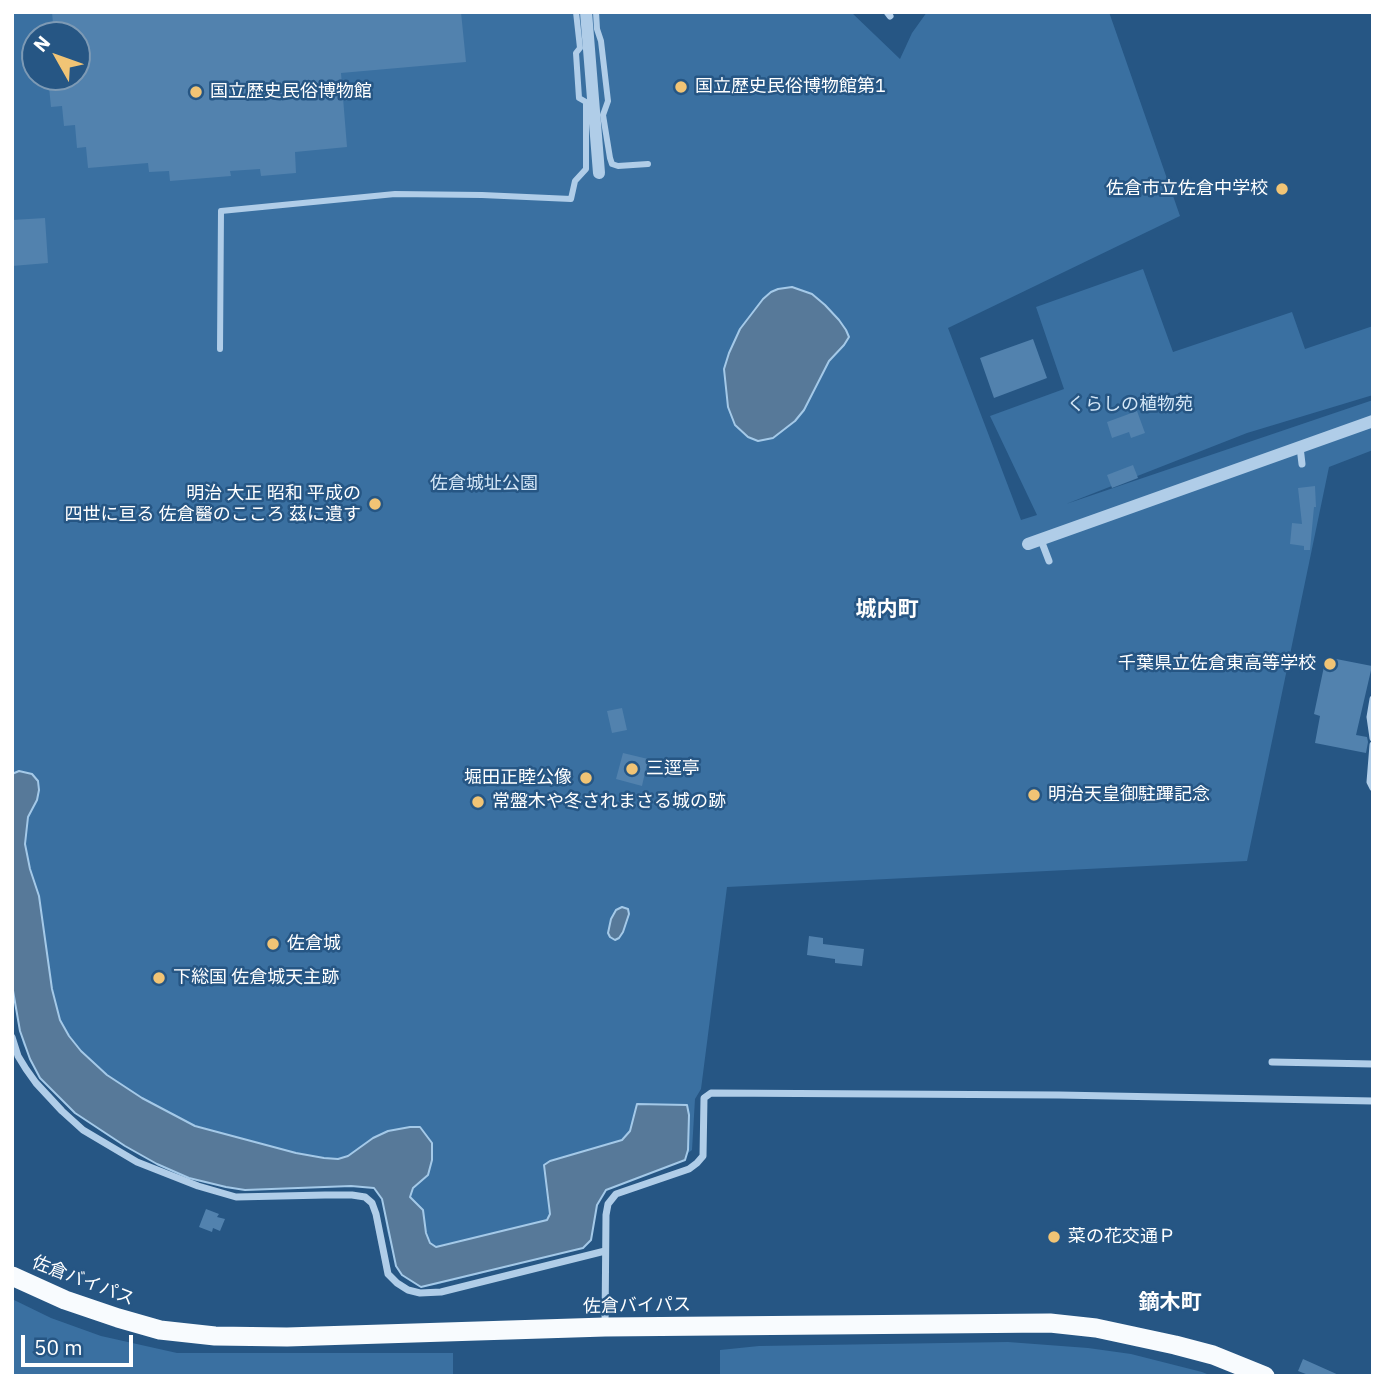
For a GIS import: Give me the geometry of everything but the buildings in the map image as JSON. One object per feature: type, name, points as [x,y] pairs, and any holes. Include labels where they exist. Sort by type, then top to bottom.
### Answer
[{"type":"highway","name":"佐倉バイパス","points":[[12,1276],[65,1300],[118,1318],[160,1329],[215,1336],[287,1337],[605,1327],[1051,1323],[1096,1328],[1175,1345],[1213,1355],[1265,1376]]},
{"type":"street","points":[[220,349],[221,211],[396,194],[571,199],[575,181],[586,169],[586,102],[579,98],[576,53],[580,48],[576,12]]},
{"type":"street","points":[[586,12],[599,173]]},
{"type":"street","points":[[596,12],[608,101],[603,115],[612,164],[648,164]]},
{"type":"street","points":[[1028,544],[1373,421]]},
{"type":"street","points":[[1300,446],[1302,464]]},
{"type":"street","points":[[1041,540],[1049,561]]},
{"type":"street","points":[[1373,699],[1370,717],[1373,738]]},
{"type":"street","points":[[1373,745],[1370,782],[1373,788]]},
{"type":"street","points":[[12,1037],[18,1056],[26,1069],[62,1111],[83,1130],[145,1166],[236,1197],[365,1197],[372,1203],[376,1214],[388,1273],[408,1290],[420,1293],[441,1292],[605,1251]]},
{"type":"street","points":[[1272,1062],[1373,1065]]},
{"type":"street","points":[[605,1327],[608,1204],[616,1194],[689,1169],[697,1163],[703,1156],[704,1098],[711,1093],[1059,1095],[1373,1101]]},
{"type":"green space","name":"佐倉城址公園","points":[[12,12],[851,12],[900,59],[912,33],[927,12],[1109,12],[1180,216],[948,328],[1021,520],[1037,515],[990,416],[1064,389],[1036,307],[1143,269],[1173,352],[1292,312],[1305,349],[1373,326],[1373,395],[1247,433],[1066,504],[1373,400],[1373,450],[1329,467],[1247,861],[727,887],[701,1089],[695,1099],[692,1150],[682,1161],[606,1190],[597,1205],[591,1240],[583,1248],[435,1285],[418,1286],[398,1270],[387,1231],[382,1199],[374,1188],[351,1186],[245,1190],[205,1183],[157,1164],[108,1136],[75,1113],[40,1078],[23,1044],[12,985]]},
{"type":"green space","points":[[12,1299],[51,1318],[101,1336],[177,1353],[453,1353],[453,1376],[12,1376]]},
{"type":"green space","points":[[1008,1342],[1131,1354],[1212,1376],[720,1376],[720,1350],[759,1346]]},
{"type":"shaded area","points":[[792,287],[812,294],[825,305],[839,320],[849,337],[829,361],[804,410],[795,421],[773,438],[758,441],[748,437],[735,425],[728,407],[724,369],[740,329],[763,299],[778,289]]},
{"type":"shaded area","points":[[19,771],[32,774],[38,781],[37,800],[28,817],[25,844],[39,896],[52,989],[60,1020],[81,1051],[107,1075],[142,1098],[195,1126],[324,1158],[338,1159],[348,1156],[388,1131],[420,1127],[432,1143],[432,1160],[428,1175],[413,1188],[410,1197],[423,1210],[426,1233],[430,1243],[436,1247],[547,1220],[550,1214],[544,1165],[622,1140],[630,1131],[637,1104],[687,1105],[688,1150],[685,1160],[606,1190],[597,1205],[591,1240],[583,1248],[421,1287],[402,1275],[396,1266],[382,1199],[374,1188],[351,1186],[245,1190],[226,1187],[189,1178],[125,1146],[75,1113],[40,1078],[20,1031],[12,985],[12,774]]},
{"type":"shaded area","points":[[622,907],[628,909],[629,914],[623,932],[615,940],[608,933],[611,919],[616,910]]},
{"type":"place","name":"国立歴史民俗博物館第1","points":[[681,87]]},
{"type":"place","name":"国立歴史民俗博物館","points":[[196,92]]},
{"type":"place","name":"佐倉市立佐倉中学校","points":[[1282,189]]},
{"type":"place","name":"明治 大正 昭和 平成の 四世に亘る 佐倉醫のこころ 茲に遺す","points":[[375,504]]},
{"type":"place","name":"千葉県立佐倉東高等学校","points":[[1330,664]]},
{"type":"place","name":"三逕亭","points":[[632,769]]},
{"type":"place","name":"堀田正睦公像","points":[[586,778]]},
{"type":"place","name":"明治天皇御駐蹕記念","points":[[1034,795]]},
{"type":"place","name":"常盤木や冬されまさる城の跡","points":[[478,802]]},
{"type":"place","name":"佐倉城","points":[[273,944]]},
{"type":"place","name":"下総国 佐倉城天主跡","points":[[159,978]]},
{"type":"place","name":"菜の花交通Ｐ","points":[[1054,1237]]},
{"type":"district","name":"城内町","points":[[887,610]]},
{"type":"district","name":"鏑木町","points":[[1170,1303]]},
{"type":"park label","name":"くらしの植物苑","points":[[1130,405]]}]
